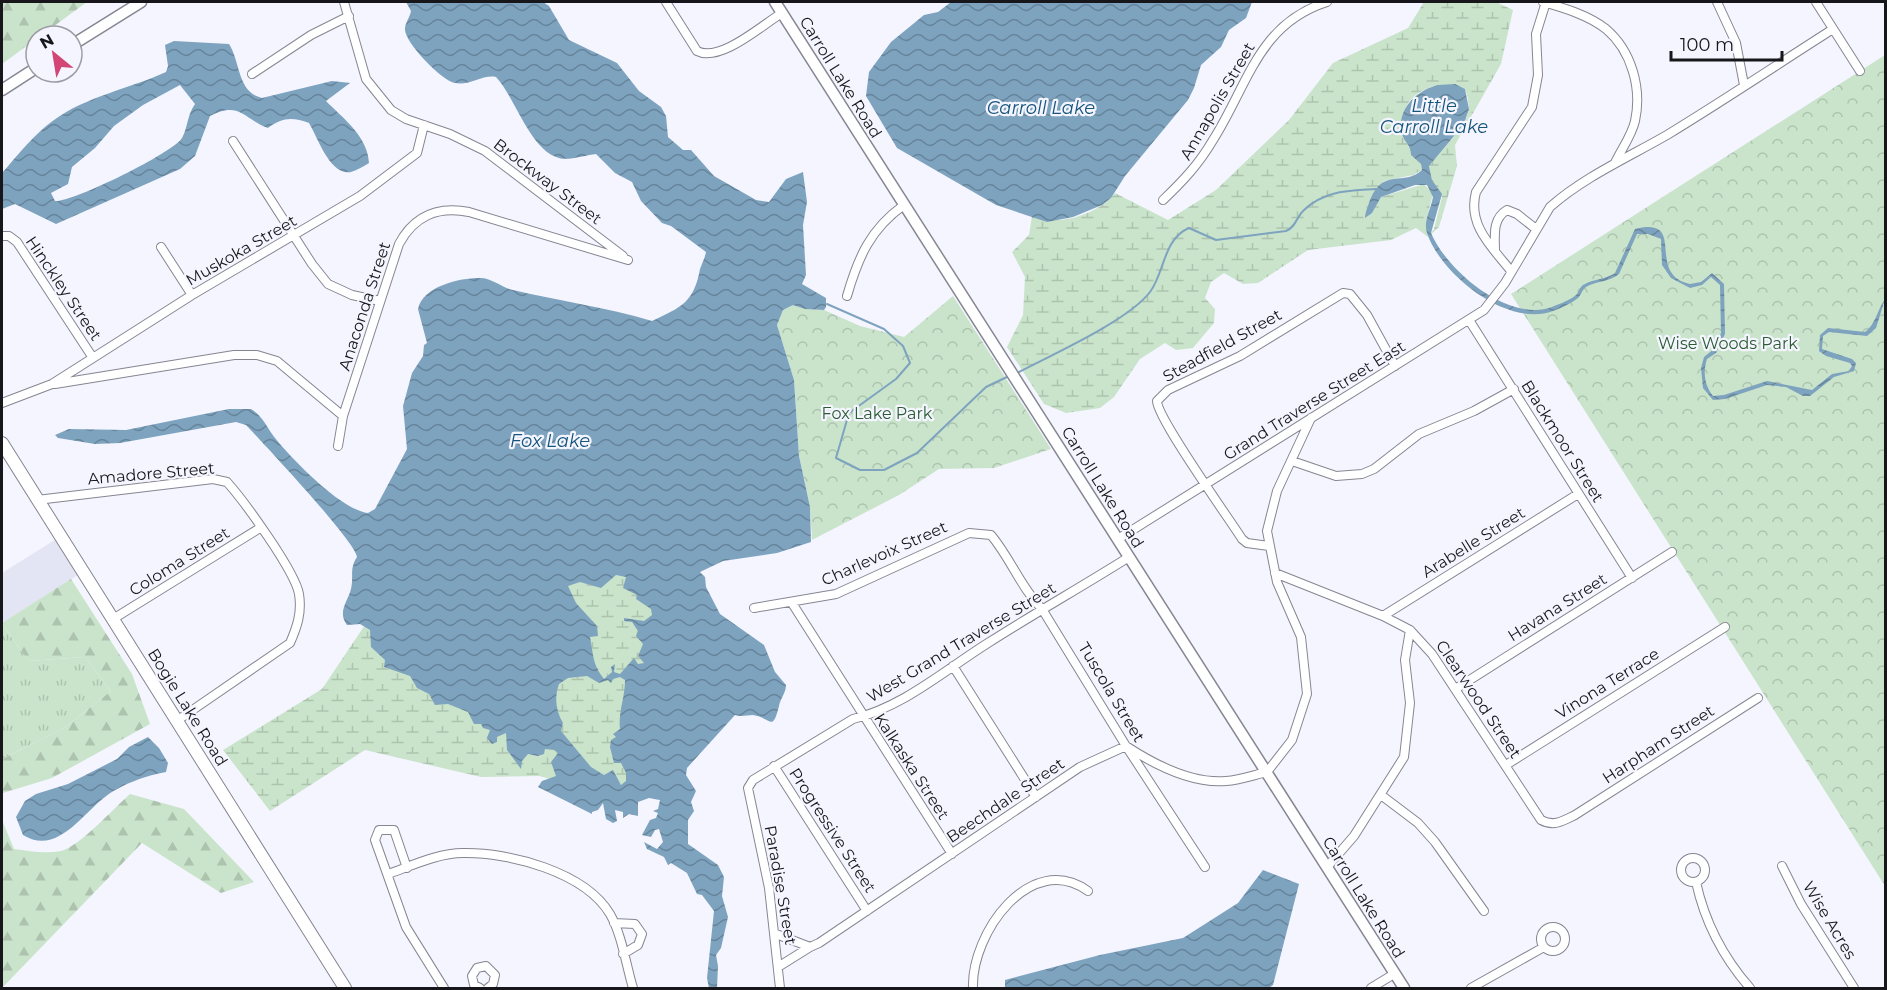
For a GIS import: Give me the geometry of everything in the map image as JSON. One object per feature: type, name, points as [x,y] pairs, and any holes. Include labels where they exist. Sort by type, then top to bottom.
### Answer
[{"type":"main road","name":"Bogie Lake Road","points":[[2,444],[345,988]]},
{"type":"street","points":[[84,38],[141,2]]},
{"type":"street","name":"Brockway Street","points":[[344,2],[366,79],[392,110],[485,151],[628,260]]},
{"type":"street","points":[[666,2],[697,51],[704,54],[716,54],[782,13]]},
{"type":"street","name":"Carroll Lake Road","points":[[775,2],[1404,988]]},
{"type":"street","name":"Annapolis Street","points":[[1163,200],[1192,172],[1215,138],[1247,76],[1272,38],[1304,9],[1327,2]]},
{"type":"street","points":[[1615,163],[1635,124],[1638,101],[1635,77],[1623,51],[1605,29],[1586,17],[1544,2],[1536,34],[1538,75],[1532,107],[1476,192],[1473,202],[1476,223],[1511,272],[1550,207],[1559,199],[1615,163],[1667,135],[1833,29]]},
{"type":"street","points":[[1717,2],[1736,44],[1744,85]]},
{"type":"street","points":[[1816,2],[1860,70]]},
{"type":"street","points":[[252,74],[311,35],[348,16]]},
{"type":"street","points":[[2,89],[24,76]]},
{"type":"street","name":"Muskoka Street","points":[[2,403],[52,384],[192,295],[360,196],[407,163],[417,153],[424,125]]},
{"type":"street","points":[[233,141],[328,284],[352,295],[380,301]]},
{"type":"street","points":[[847,296],[863,247],[883,221],[904,205]]},
{"type":"street","name":"Anaconda Street","points":[[338,446],[343,416],[399,244],[408,227],[428,214],[452,209],[628,260]]},
{"type":"street","points":[[1495,251],[1495,222],[1499,214],[1507,210],[1517,214],[1536,229]]},
{"type":"street","name":"Hinckley Street","points":[[5,236],[17,242],[93,358]]},
{"type":"street","points":[[161,247],[192,295]]},
{"type":"street","name":"Grand Traverse Street East","points":[[1118,538],[1469,320],[1488,304],[1511,272]]},
{"type":"street","name":"Steadfield Street","points":[[1207,484],[1157,408],[1156,401],[1168,390],[1240,356],[1338,294],[1350,294],[1358,303],[1395,366]]},
{"type":"street","name":"Blackmoor Street","points":[[1469,320],[1632,578]]},
{"type":"street","name":"Muskoka Street","points":[[52,384],[214,358],[257,355],[277,361],[343,416]]},
{"type":"street","points":[[1292,461],[1336,476],[1362,474],[1374,469],[1419,434],[1474,411],[1514,389]]},
{"type":"street","points":[[1126,746],[1146,759],[1189,777],[1212,782],[1228,781],[1268,772],[1292,740],[1306,694],[1301,638],[1275,573],[1267,531],[1277,491],[1311,418]]},
{"type":"street","name":"Amadore Street","points":[[37,500],[213,479],[227,482],[260,528],[298,591],[300,610],[298,626],[290,643],[178,720]]},
{"type":"street","points":[[1207,484],[1242,539],[1247,543],[1269,546]]},
{"type":"street","name":"Arabelle Street","points":[[1383,616],[1578,494]]},
{"type":"street","name":"Coloma Street","points":[[113,619],[260,528]]},
{"type":"street","name":"Charlevoix Street","points":[[754,608],[836,594],[969,533],[991,535]]},
{"type":"street","name":"Tuscola Street","points":[[991,535],[1008,556],[1029,596],[1042,609],[1126,746],[1205,867]]},
{"type":"street","name":"Havana Street","points":[[1456,688],[1672,552]]},
{"type":"street","name":"West Grand Traverse Street","points":[[748,788],[753,780],[774,766],[853,719],[903,698],[1130,556]]},
{"type":"street","name":"Clearwood Street","points":[[1275,573],[1383,616],[1410,630],[1432,654],[1456,688],[1542,820],[1554,824],[1575,815]]},
{"type":"street","name":"Kalkaska Street","points":[[792,603],[862,717],[952,854]]},
{"type":"street","name":"Vinona Terrace","points":[[1506,765],[1725,627]]},
{"type":"street","points":[[1327,867],[1354,836],[1404,757],[1410,703],[1405,660],[1410,630]]},
{"type":"street","points":[[953,666],[1036,797]]},
{"type":"street","name":"Harpham Street","points":[[1575,815],[1758,698]]},
{"type":"street","name":"Beechdale Street","points":[[778,967],[867,911],[1080,767],[1126,746]]},
{"type":"street","name":"Progressive Street","points":[[774,766],[867,911]]},
{"type":"street","name":"Paradise Street","points":[[748,788],[770,888],[780,988]]},
{"type":"street","points":[[1381,795],[1418,823],[1435,842],[1484,911]]},
{"type":"street","points":[[407,868],[394,830],[383,828],[377,832],[375,840],[406,927],[444,988]]},
{"type":"street","points":[[388,874],[463,853],[530,861],[548,868],[587,890],[601,902],[614,923],[633,988]]},
{"type":"street","name":"Wise Acres","points":[[1782,866],[1801,904],[1854,988]]},
{"type":"street","points":[[973,988],[975,964],[985,932],[1008,904],[1023,891],[1050,880],[1077,883],[1088,891]]},
{"type":"street","points":[[1696,882],[1714,937],[1731,966],[1750,988]]},
{"type":"street","points":[[614,923],[635,924],[642,934],[638,945],[623,954]]},
{"type":"street","points":[[776,934],[810,947]]},
{"type":"street","points":[[1471,988],[1544,946]]},
{"type":"street","points":[[473,987],[474,971],[486,966],[495,975],[494,984],[488,988]]},
{"type":"street","points":[[1371,988],[1394,974]]},
{"type":"shaded area","points":[[58,538],[81,573],[2,623],[2,573]]},
{"type":"green space","points":[[2,2],[87,2],[57,24],[24,24],[24,48],[2,64]]},
{"type":"green space","points":[[1424,2],[1496,2],[1513,10],[1501,64],[1455,145],[1457,166],[1439,227],[1428,237],[1416,228],[1391,240],[1308,250],[1258,283],[1243,284],[1224,273],[1211,282],[1205,298],[1215,309],[1214,323],[1193,348],[1176,350],[1165,343],[1140,359],[1114,397],[1100,408],[1066,413],[1044,404],[1007,347],[1023,315],[1025,277],[1012,252],[1029,235],[1032,216],[1053,220],[1076,217],[1108,201],[1115,193],[1168,220],[1216,190],[1289,120],[1333,63],[1408,28]],"holes":[[[1438,85],[1465,89],[1468,114],[1464,124],[1434,157],[1429,166],[1432,181],[1442,197],[1434,229],[1428,235],[1426,221],[1433,194],[1424,184],[1381,197],[1365,218],[1371,199],[1384,181],[1413,175],[1422,170],[1421,164],[1406,141],[1403,129],[1406,107],[1424,90]]]},
{"type":"green space","name":"Wise Woods Park","points":[[1885,55],[1885,886],[1511,294]]},
{"type":"green space","name":"Fox Lake Park","points":[[953,296],[1051,449],[994,468],[939,469],[899,495],[812,540],[810,507],[799,456],[794,380],[777,325],[783,310],[795,304],[805,309],[824,310],[860,326],[904,337]]},
{"type":"green space","points":[[606,553],[670,597],[632,791],[606,794],[539,776],[481,777],[365,750],[270,811],[223,750],[322,689],[379,604]]},
{"type":"green space","points":[[71,579],[132,674],[150,724],[52,778],[3,793],[2,820],[2,759],[64,728],[111,691],[85,657],[28,661],[2,623]]},
{"type":"green space","points":[[2,623],[28,661],[85,657],[111,691],[64,728],[2,759]]},
{"type":"green space","points":[[130,794],[184,809],[254,882],[221,893],[142,843],[2,988],[2,820],[14,849],[61,851],[78,842]]},
{"type":"water","name":"Fox Lake","points":[[406,2],[543,2],[549,6],[569,40],[617,63],[639,91],[661,107],[666,116],[668,137],[683,150],[691,150],[714,176],[756,200],[769,202],[786,179],[803,172],[807,202],[803,225],[806,275],[802,284],[826,298],[826,307],[824,310],[805,309],[793,305],[783,310],[777,325],[794,380],[799,456],[810,507],[811,542],[777,553],[723,561],[700,572],[705,577],[706,587],[720,614],[764,645],[775,672],[786,685],[773,722],[753,715],[735,715],[687,768],[686,775],[696,791],[691,802],[694,811],[688,820],[688,844],[718,865],[724,877],[722,896],[728,917],[721,948],[716,955],[717,988],[709,988],[707,978],[714,911],[702,895],[697,894],[687,873],[671,863],[668,865],[664,857],[647,849],[644,842],[657,849],[663,842],[659,829],[655,830],[651,837],[642,835],[650,820],[656,818],[658,813],[653,811],[658,809],[660,800],[649,798],[638,802],[638,816],[629,814],[623,818],[623,812],[615,810],[617,821],[613,823],[606,819],[603,803],[592,814],[538,787],[542,781],[556,776],[551,762],[558,753],[554,750],[545,749],[544,754],[538,756],[528,754],[522,761],[521,769],[507,750],[506,733],[497,737],[497,742],[492,744],[487,738],[490,730],[483,728],[481,724],[474,724],[468,712],[448,704],[435,705],[429,694],[417,688],[410,676],[384,667],[385,660],[371,647],[370,630],[360,624],[347,625],[344,620],[343,611],[351,589],[352,569],[357,557],[353,548],[308,492],[246,425],[236,422],[120,443],[95,444],[58,438],[55,435],[69,429],[126,430],[229,409],[251,409],[262,419],[283,447],[318,482],[344,503],[368,513],[375,509],[407,449],[403,406],[412,373],[423,356],[424,345],[427,343],[418,309],[421,301],[434,289],[453,282],[483,278],[513,290],[652,321],[685,302],[694,289],[706,252],[671,226],[662,223],[641,201],[632,182],[615,173],[596,154],[563,159],[549,153],[531,134],[496,77],[455,83],[442,76],[417,51],[406,35],[405,27],[411,11]],"holes":[[[616,575],[626,577],[623,588],[637,595],[636,599],[651,609],[652,615],[644,621],[624,618],[624,621],[632,622],[638,631],[636,636],[643,644],[638,656],[644,663],[638,664],[634,658],[620,674],[614,672],[615,664],[611,667],[612,672],[604,679],[595,664],[590,637],[598,636],[597,626],[576,603],[568,586],[580,582],[601,588]],[[587,676],[599,683],[608,680],[611,683],[613,679],[620,677],[625,680],[620,729],[613,734],[616,737],[611,740],[610,747],[614,763],[621,763],[626,773],[626,781],[621,785],[613,770],[604,775],[591,767],[561,731],[563,723],[557,709],[556,699],[559,684],[568,678]]]},
{"type":"water","name":"Carroll Lake","points":[[951,2],[1252,2],[1246,18],[1229,30],[1221,47],[1201,65],[1188,100],[1125,176],[1111,198],[1102,205],[1073,217],[1047,222],[996,205],[897,148],[866,96],[869,72],[891,42],[924,15],[938,12]]},
{"type":"water","points":[[174,41],[229,44],[248,90],[262,98],[332,81],[350,83],[326,101],[360,137],[368,154],[369,163],[351,172],[344,172],[337,168],[326,155],[309,123],[288,119],[268,128],[240,113],[228,110],[210,116],[195,156],[180,169],[56,224],[15,204],[2,209],[2,173],[33,138],[54,120],[80,105],[166,72],[168,66],[165,45]],"holes":[[[180,85],[195,104],[190,112],[182,138],[175,145],[100,186],[55,201],[51,193],[68,184],[72,167],[95,148],[114,126],[143,105]]]},
{"type":"water","name":"Little Carroll Lake","points":[[1455,84],[1465,89],[1469,109],[1464,124],[1429,166],[1432,180],[1442,194],[1431,233],[1451,263],[1481,290],[1517,308],[1535,310],[1552,307],[1577,294],[1583,285],[1615,273],[1635,229],[1651,227],[1660,231],[1664,238],[1670,269],[1677,278],[1690,284],[1701,282],[1712,273],[1724,284],[1725,334],[1716,353],[1707,359],[1705,368],[1706,383],[1713,396],[1724,395],[1767,381],[1812,390],[1832,374],[1849,371],[1852,366],[1850,363],[1826,356],[1819,351],[1820,335],[1828,328],[1865,332],[1872,325],[1885,299],[1876,328],[1867,336],[1829,332],[1823,336],[1822,349],[1852,359],[1856,363],[1854,371],[1834,377],[1810,396],[1803,396],[1786,387],[1767,385],[1725,399],[1713,400],[1703,388],[1701,368],[1704,357],[1715,348],[1721,333],[1720,285],[1711,277],[1702,285],[1690,288],[1671,278],[1662,265],[1661,239],[1648,234],[1637,234],[1619,274],[1586,287],[1578,298],[1566,305],[1553,311],[1535,314],[1516,312],[1497,305],[1461,281],[1446,265],[1427,233],[1427,219],[1433,197],[1427,185],[1415,185],[1381,197],[1372,213],[1365,218],[1370,200],[1381,184],[1387,180],[1415,175],[1422,170],[1421,164],[1411,155],[1403,137],[1402,116],[1416,96],[1438,85]]},
{"type":"water","points":[[148,737],[159,748],[168,763],[166,772],[151,775],[118,788],[58,837],[35,840],[23,835],[16,817],[25,801],[36,794],[68,784],[117,759],[129,747]]},
{"type":"water","points":[[1263,870],[1299,884],[1273,985],[1269,988],[1005,988],[1005,980],[1100,955],[1183,938],[1238,903]]},
{"type":"waterway","points":[[1017,373],[1088,337],[1139,303],[1155,284],[1174,240],[1189,228],[1216,240],[1286,231],[1292,227],[1304,210],[1320,199],[1338,193],[1376,189]]},
{"type":"waterway","points":[[827,304],[884,329],[903,346],[910,363],[896,379],[849,413],[836,458],[860,470],[884,470],[917,453],[986,387],[1009,376]]}]
